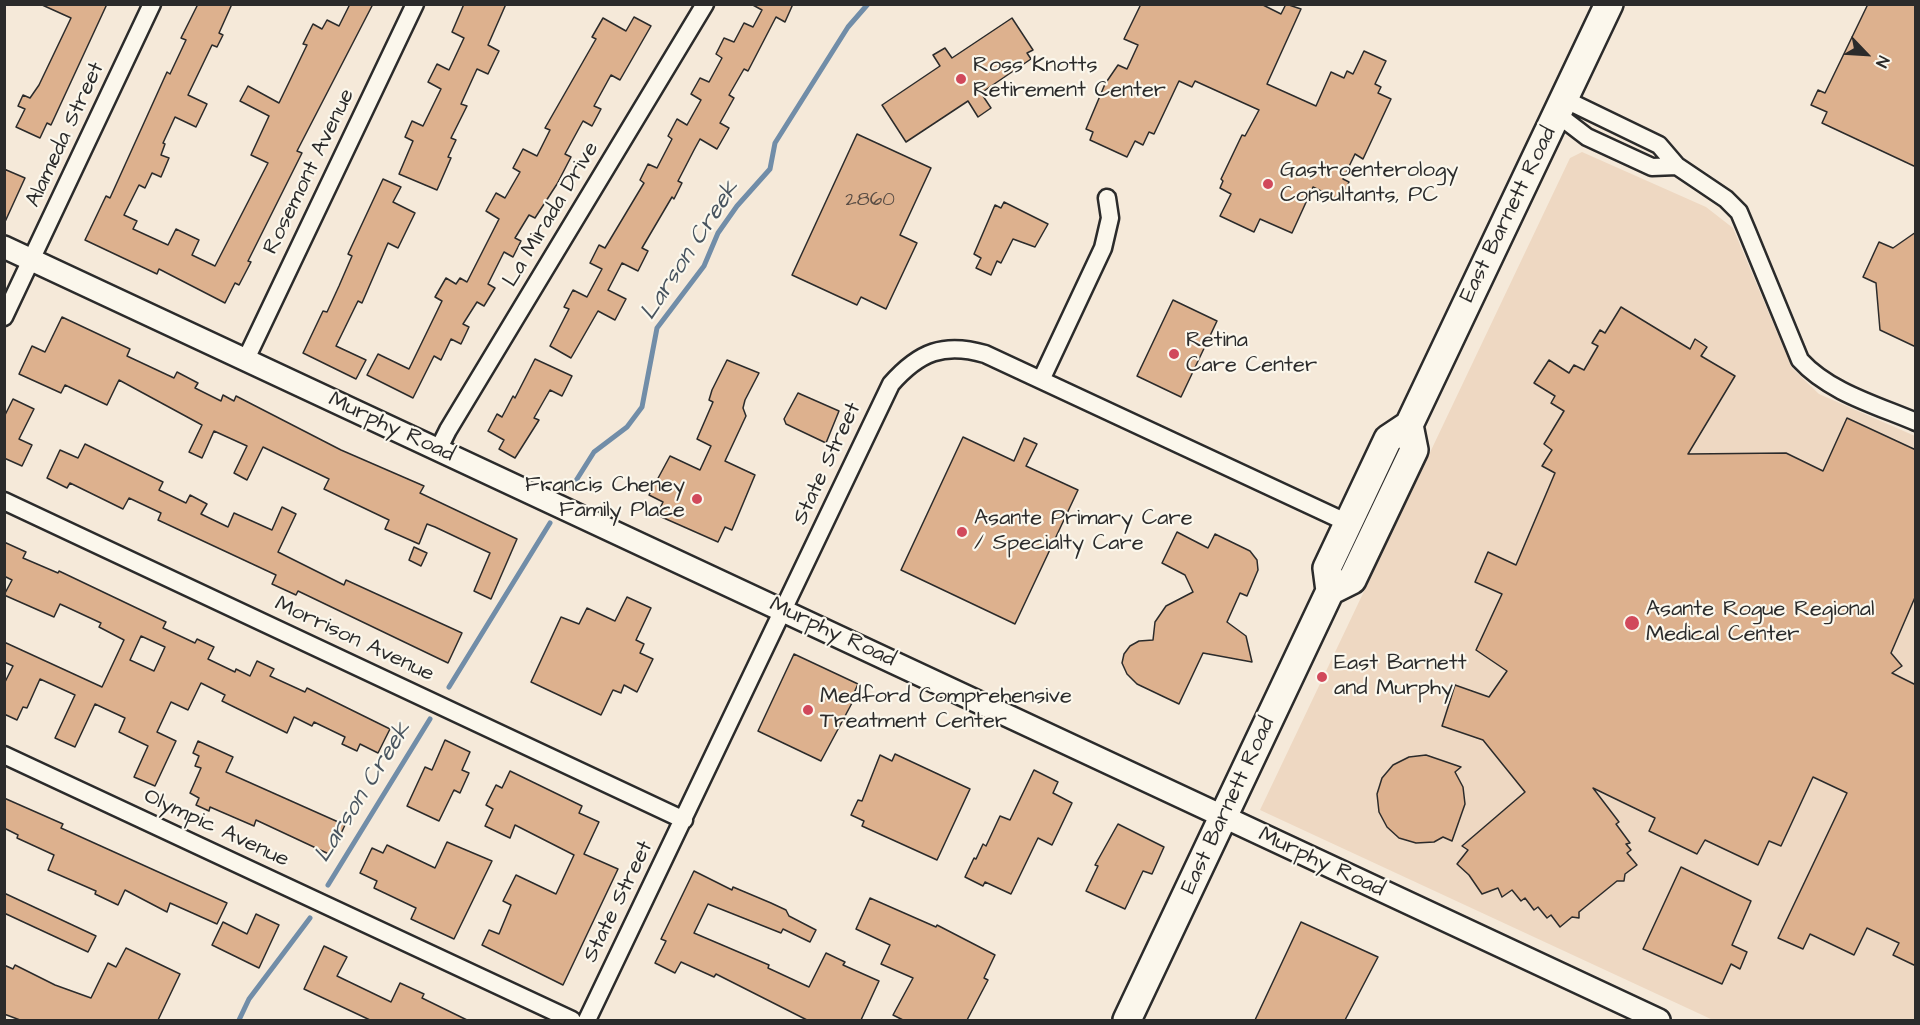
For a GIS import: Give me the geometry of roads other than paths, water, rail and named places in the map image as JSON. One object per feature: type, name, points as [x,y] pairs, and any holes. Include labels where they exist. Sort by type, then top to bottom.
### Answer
[{"type":"main road","name":"East Barnett Road","points":[[1127,1020],[1330,591],[1327,568],[1348,523],[1388,439],[1409,425],[1609,4]]},
{"type":"main road","points":[[1330,591],[1352,580],[1414,450],[1409,425]]},
{"type":"street","name":"Alameda Street","points":[[4,317],[152,4]]},
{"type":"street","name":"Rosemont Avenue","points":[[246,359],[415,4]]},
{"type":"street","name":"La Mirada Drive","points":[[438,450],[705,4]]},
{"type":"street","points":[[1561,107],[1587,137],[1652,167],[1677,166]]},
{"type":"street","points":[[1561,107],[1659,145],[1677,166],[1726,199],[1738,212],[1800,360],[1812,374],[1829,384],[1916,422]]},
{"type":"street","points":[[1041,380],[1103,248],[1110,218],[1107,198]]},
{"type":"street","name":"Murphy Road","points":[[4,247],[1659,1020]]},
{"type":"street","name":"State Street","points":[[587,1020],[891,384],[907,366],[942,349],[965,348],[985,354],[1348,523]]},
{"type":"street","name":"Morrison Avenue","points":[[4,501],[684,820]]},
{"type":"street","name":"Olympic Avenue","points":[[4,755],[572,1020]]},
{"type":"waterway","name":"Larson Creek","points":[[572,487],[594,452],[627,427],[642,407],[657,328],[704,266],[718,233],[737,206],[770,169],[775,143],[848,27],[868,4]]},
{"type":"waterway","name":"Larson Creek","points":[[449,687],[550,523]]},
{"type":"waterway","name":"Larson Creek","points":[[328,885],[430,719]]},
{"type":"waterway","name":"Larson Creek","points":[[239,1020],[249,999],[310,918]]},
{"type":"place","name":"Ross Knotts Retirement Center","points":[[961,79]]},
{"type":"place","name":"Gastroenterology Consultants, PC","points":[[1268,184]]},
{"type":"place","name":"Retina Care Center","points":[[1174,354]]},
{"type":"place","name":"Francis Cheney Family Place","points":[[697,499]]},
{"type":"place","name":"Asante Primary Care / Specialty Care","points":[[962,532]]},
{"type":"place","name":"Asante Rogue Regional Medical Center","points":[[1632,623]]},
{"type":"place","name":"East Barnett and Murphy","points":[[1322,677]]},
{"type":"place","name":"Medford Comprehensive Treatment Center","points":[[808,710]]}]
